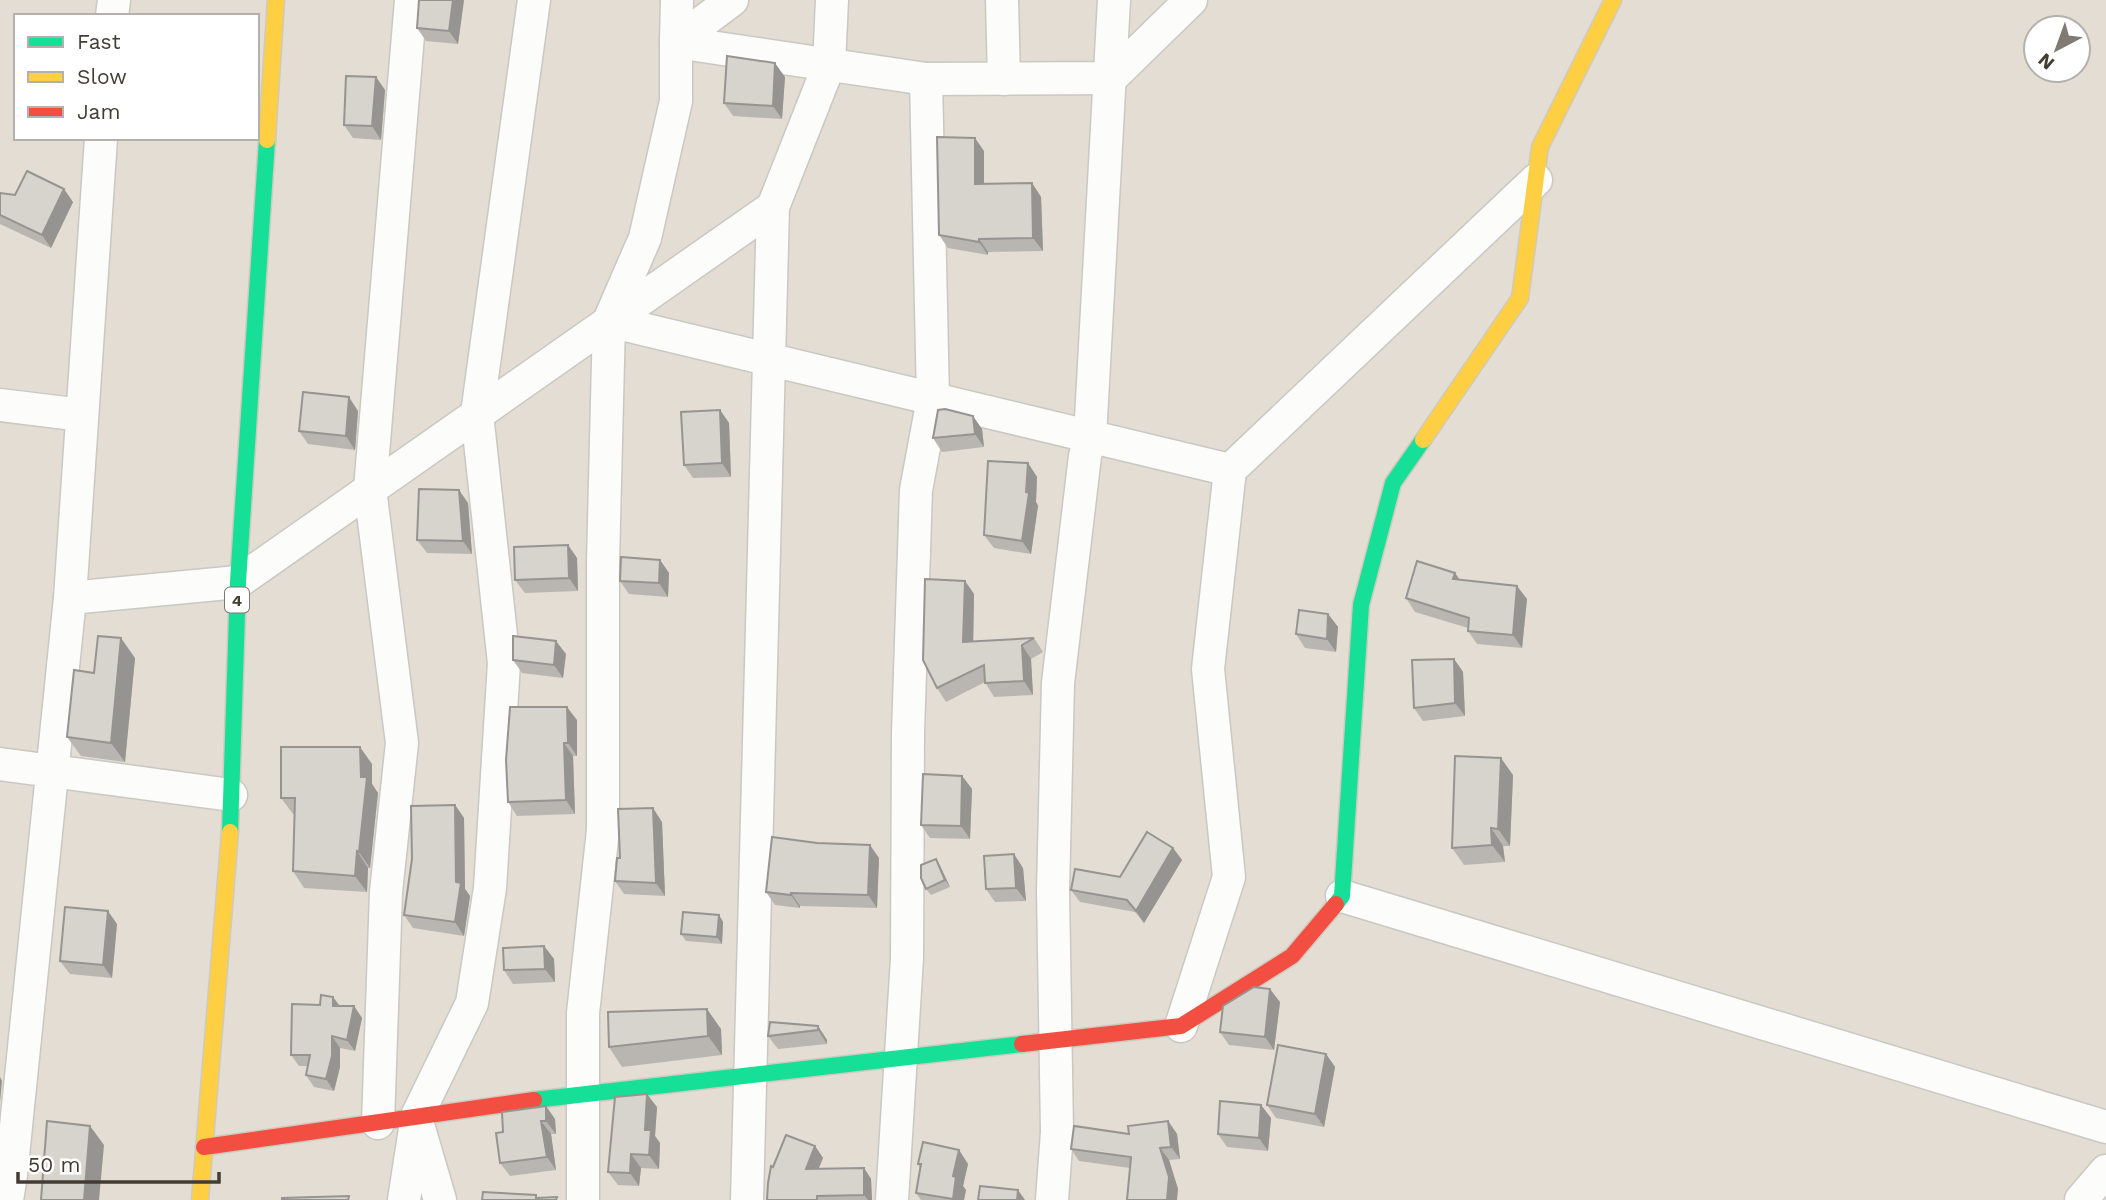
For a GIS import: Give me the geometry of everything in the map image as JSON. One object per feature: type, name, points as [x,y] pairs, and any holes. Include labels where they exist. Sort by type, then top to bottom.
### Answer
[{"type":"main road","name":"4","points":[[200,1200],[229,858],[237,582],[276,0]]},
{"type":"main road","points":[[204,1147],[583,1093],[1181,1026],[1292,956],[1342,896],[1361,606],[1393,483],[1520,298],[1540,147],[1613,0]]},
{"type":"street","points":[[378,1123],[386,892],[402,743],[370,489],[411,0]]},
{"type":"street","points":[[404,1200],[416,1118],[472,1003],[490,888],[504,663],[477,414],[534,0]]},
{"type":"street","points":[[583,1200],[583,1013],[603,830],[603,576],[609,321],[645,238],[676,101],[677,0]]},
{"type":"street","points":[[676,42],[732,0]]},
{"type":"street","points":[[747,1200],[773,207],[829,65],[832,0]]},
{"type":"street","points":[[1002,0],[1004,79]]},
{"type":"street","points":[[1052,1200],[1057,1132],[1053,891],[1058,683],[1085,456],[1090,437],[1114,0]]},
{"type":"street","points":[[676,42],[926,79],[1111,78],[1191,0]]},
{"type":"street","points":[[892,1200],[907,958],[908,733],[916,489],[933,399],[926,79]]},
{"type":"street","points":[[7,1200],[12,1175],[70,598],[101,140]]},
{"type":"street","points":[[1181,1026],[1229,877],[1208,669],[1230,470],[1536,180]]},
{"type":"street","points":[[70,598],[237,582],[773,207]]},
{"type":"street","points":[[609,321],[1230,470]]},
{"type":"street","points":[[0,405],[82,415]]},
{"type":"street","points":[[0,764],[231,795]]},
{"type":"street","points":[[1342,896],[2106,1127]]},
{"type":"street","points":[[416,1118],[440,1200]]},
{"type":"street","points":[[2081,1200],[2106,1171]]},
{"type":"shaded area","points":[[0,0],[2106,0],[2106,1200],[0,1200]]},
{"type":"building","points":[[419,0],[453,0],[449,31],[417,28]]},
{"type":"building","points":[[727,56],[775,63],[773,106],[724,103]]},
{"type":"building","points":[[346,76],[376,77],[372,126],[344,125]]},
{"type":"building","points":[[937,137],[975,138],[975,184],[1032,183],[1033,238],[979,239],[979,242],[939,235]]},
{"type":"building","points":[[27,171],[64,189],[42,235],[0,215],[0,193],[15,195]]},
{"type":"building","points":[[303,392],[349,397],[346,436],[299,431]]},
{"type":"building","points":[[945,409],[973,416],[975,434],[933,438],[938,410]]},
{"type":"building","points":[[720,410],[722,463],[684,465],[681,412]]},
{"type":"building","points":[[988,461],[1028,463],[1026,492],[1029,493],[1022,541],[984,535]]},
{"type":"building","points":[[419,489],[459,490],[463,541],[417,540]]},
{"type":"building","points":[[568,545],[569,578],[515,580],[514,547]]},
{"type":"building","points":[[621,557],[660,560],[659,583],[620,581]]},
{"type":"building","points":[[1417,561],[1455,573],[1453,579],[1517,586],[1513,635],[1468,631],[1469,618],[1406,598]]},
{"type":"building","points":[[925,579],[965,581],[963,642],[1034,638],[1022,645],[1024,681],[985,683],[984,665],[937,688],[923,660]]},
{"type":"building","points":[[1299,610],[1328,614],[1327,639],[1296,634]]},
{"type":"building","points":[[98,636],[121,638],[111,743],[67,737],[74,670],[94,673]]},
{"type":"building","points":[[513,636],[556,641],[554,665],[513,660]]},
{"type":"building","points":[[1454,659],[1455,703],[1414,708],[1412,660]]},
{"type":"building","points":[[510,707],[567,707],[568,743],[564,743],[566,800],[508,802],[506,760]]},
{"type":"building","points":[[281,747],[360,747],[361,777],[367,777],[355,876],[293,871],[295,798],[281,798]]},
{"type":"building","points":[[1455,756],[1501,758],[1498,829],[1491,828],[1492,845],[1452,848]]},
{"type":"building","points":[[923,774],[962,776],[961,826],[921,825]]},
{"type":"building","points":[[455,805],[456,882],[461,883],[455,922],[404,915],[412,859],[411,806]]},
{"type":"building","points":[[653,808],[656,883],[615,881],[617,858],[620,858],[618,809]]},
{"type":"building","points":[[1147,832],[1173,848],[1136,911],[1127,900],[1071,890],[1075,869],[1120,877]]},
{"type":"building","points":[[772,837],[817,843],[870,845],[868,895],[791,895],[766,892]]},
{"type":"building","points":[[1014,854],[1016,888],[986,889],[984,856]]},
{"type":"building","points":[[936,859],[945,880],[926,889],[921,878],[921,865]]},
{"type":"building","points":[[65,907],[108,911],[103,965],[60,961]]},
{"type":"building","points":[[683,912],[719,915],[717,937],[681,934]]},
{"type":"building","points":[[544,946],[545,969],[504,970],[503,948]]},
{"type":"building","points":[[1254,987],[1270,989],[1265,1037],[1220,1032],[1223,1006]]},
{"type":"building","points":[[321,995],[333,997],[333,1006],[354,1006],[347,1040],[332,1036],[332,1056],[326,1079],[306,1075],[310,1055],[291,1055],[292,1004],[320,1005]]},
{"type":"building","points":[[707,1009],[708,1036],[609,1047],[608,1012]]},
{"type":"building","points":[[770,1022],[818,1026],[818,1030],[768,1036]]},
{"type":"building","points":[[1278,1045],[1326,1054],[1315,1114],[1267,1105]]},
{"type":"building","points":[[647,1094],[645,1130],[651,1130],[649,1155],[631,1154],[630,1173],[608,1172],[615,1097]]},
{"type":"building","points":[[1220,1101],[1261,1105],[1259,1138],[1218,1134]]},
{"type":"building","points":[[546,1106],[546,1121],[541,1121],[547,1157],[500,1163],[496,1133],[503,1132],[502,1112]]},
{"type":"building","points":[[47,1121],[90,1126],[84,1200],[41,1200]]},
{"type":"building","points":[[1168,1121],[1171,1147],[1160,1148],[1169,1177],[1167,1200],[1127,1200],[1131,1157],[1071,1149],[1074,1126],[1129,1134],[1128,1126]]},
{"type":"building","points":[[786,1135],[815,1146],[806,1169],[864,1168],[864,1195],[817,1196],[817,1200],[767,1200],[771,1166],[773,1167]]},
{"type":"building","points":[[923,1142],[959,1150],[953,1176],[956,1177],[953,1199],[916,1193]]},
{"type":"building","points":[[980,1186],[1018,1190],[1017,1200],[978,1200]]},
{"type":"building","points":[[483,1192],[536,1195],[536,1198],[557,1197],[556,1200],[482,1200]]},
{"type":"building","points":[[349,1196],[348,1200],[282,1200],[282,1198]]},
{"type":"traffic: fast","points":[[230,832],[238,582],[267,140]]},
{"type":"traffic: fast","points":[[1336,904],[1342,896],[1361,605],[1393,483],[1423,440]]},
{"type":"traffic: fast","points":[[534,1100],[1022,1044]]},
{"type":"traffic: slow","points":[[267,140],[276,0]]},
{"type":"traffic: slow","points":[[1423,440],[1520,298],[1540,147],[1613,0]]},
{"type":"traffic: slow","points":[[200,1200],[230,832]]},
{"type":"traffic: jam","points":[[1022,1044],[1181,1026],[1292,956],[1336,904]]},
{"type":"traffic: jam","points":[[204,1147],[534,1100]]}]
